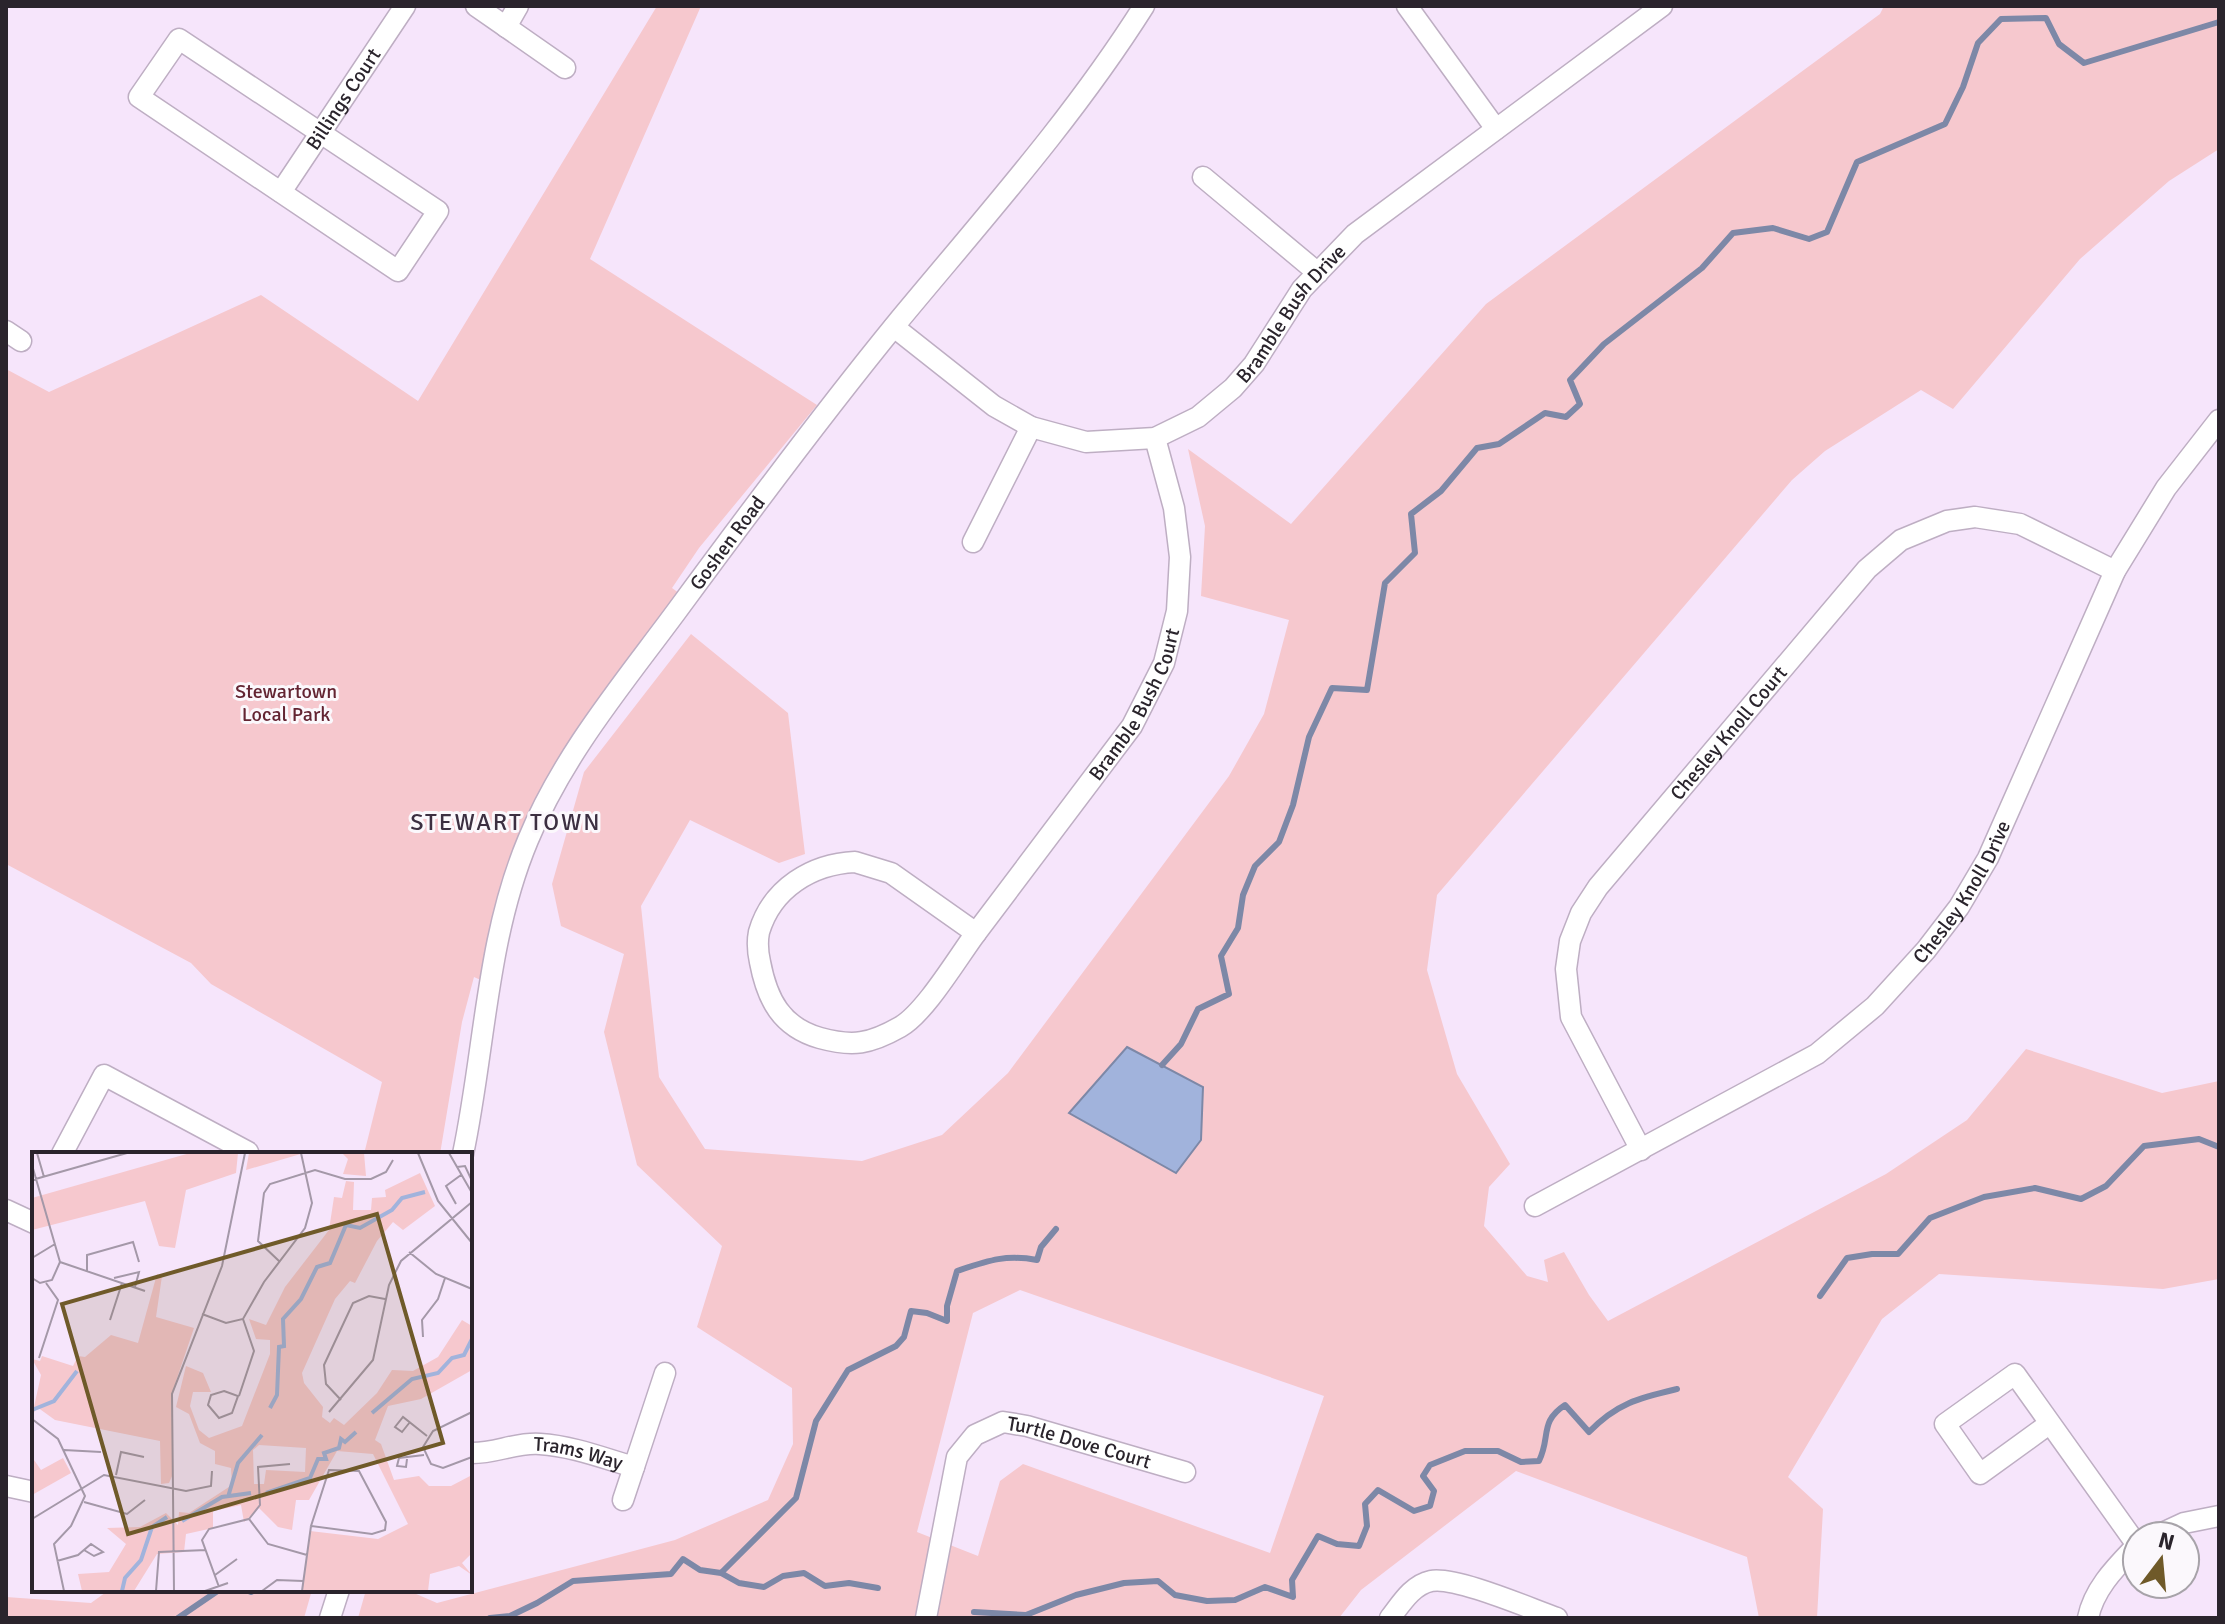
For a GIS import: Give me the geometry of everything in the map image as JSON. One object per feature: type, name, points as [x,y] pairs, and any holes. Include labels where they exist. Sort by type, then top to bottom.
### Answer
[{"type":"street","name":"Billings Court","points":[[281,192],[405,6]]},
{"type":"street","points":[[476,6],[565,68]]},
{"type":"street","points":[[506,27],[518,6]]},
{"type":"street","name":"Goshen Road","points":[[463,1152],[494,954],[527,843],[550,792],[587,731],[789,458],[1069,116],[1144,6]]},
{"type":"street","points":[[1407,6],[1496,129]]},
{"type":"street","name":"Bramble Bush Drive","points":[[894,327],[994,406],[1031,427],[1086,442],[1155,438],[1198,417],[1233,388],[1254,364],[1302,289],[1355,234],[1662,6]]},
{"type":"street","points":[[179,39],[321,132],[438,211],[398,271],[139,97],[179,39]]},
{"type":"street","points":[[1203,177],[1318,273]]},
{"type":"street","name":"Chesley Knoll Drive","points":[[1535,1206],[1817,1054],[1875,1006],[1926,950],[1959,907],[1988,858],[2115,571],[2166,488],[2219,420]]},
{"type":"street","points":[[973,542],[1031,427]]},
{"type":"street","name":"Bramble Bush Court","points":[[976,933],[891,873],[855,862],[834,863],[802,875],[778,897],[759,933],[758,951],[764,986],[781,1015],[808,1035],[844,1045],[867,1042],[902,1026],[916,1014],[1132,726],[1164,663],[1177,611],[1180,557],[1174,508],[1155,438]]},
{"type":"street","name":"Chesley Knoll Court","points":[[1641,1150],[1571,1017],[1566,969],[1570,941],[1581,913],[1598,887],[1867,569],[1901,540],[1947,521],[1975,517],[2020,524],[2115,571]]},
{"type":"street","points":[[63,1152],[104,1075],[248,1152]]},
{"type":"street","points":[[6,1210],[32,1216]]},
{"type":"street","name":"Trams Way","points":[[472,1453],[539,1444],[634,1467],[665,1373]]},
{"type":"street","points":[[2049,1424],[1980,1474],[1945,1424],[2015,1374],[2121,1523]]},
{"type":"street","name":"Turtle Dove Court","points":[[926,1618],[957,1457],[975,1435],[1003,1422],[1027,1426],[1185,1472]]},
{"type":"street","points":[[623,1500],[634,1467]]},
{"type":"street","points":[[6,1486],[32,1492]]},
{"type":"street","points":[[2199,1520],[2219,1516]]},
{"type":"street","points":[[2088,1618],[2104,1580],[2121,1562]]},
{"type":"street","points":[[1390,1618],[1412,1591],[1432,1581],[1458,1584],[1557,1618]]},
{"type":"street","points":[[330,1618],[338,1592]]},
{"type":"green space","name":"Stewartown Local Park","points":[[657,6],[701,6],[590,259],[817,405],[699,548],[672,588],[683,596],[559,770],[485,982],[474,977],[462,1022],[440,1152],[364,1152],[382,1082],[211,984],[191,963],[6,864],[6,369],[49,392],[261,295],[418,401]]},
{"type":"green space","points":[[1884,6],[2219,6],[2219,149],[2169,181],[2080,259],[1953,409],[1921,390],[1825,451],[1792,480],[1437,895],[1427,970],[1457,1074],[1510,1164],[1489,1187],[1484,1226],[1527,1276],[1548,1282],[1544,1260],[1564,1252],[1608,1321],[1886,1174],[1967,1120],[2026,1049],[2162,1093],[2219,1081],[2219,1279],[2163,1289],[1939,1274],[1882,1319],[1788,1477],[1823,1509],[1817,1618],[1759,1618],[1747,1557],[1516,1471],[1361,1590],[1339,1618],[358,1618],[365,1592],[412,1592],[437,1603],[675,1540],[768,1500],[793,1444],[792,1388],[697,1327],[722,1246],[637,1165],[604,1032],[624,954],[561,926],[552,884],[584,772],[691,634],[788,713],[805,854],[779,863],[690,820],[641,906],[659,1077],[705,1149],[862,1161],[942,1135],[1008,1073],[1229,776],[1264,714],[1289,620],[1201,596],[1205,526],[1188,449],[1291,524],[1486,304],[1880,14]],"holes":[[[1020,1290],[1324,1396],[1270,1553],[1023,1464],[1000,1481],[978,1556],[917,1532],[973,1313]]]},
{"type":"green space","points":[[106,1592],[311,1592],[304,1618],[6,1618],[6,1597],[91,1603]]},
{"type":"water","points":[[1127,1047],[1203,1087],[1201,1140],[1176,1173],[1069,1113]]},
{"type":"waterway","points":[[1162,1065],[1181,1044],[1198,1009],[1229,994],[1221,956],[1238,928],[1243,895],[1255,866],[1279,842],[1293,805],[1309,737],[1332,688],[1367,690],[1385,583],[1415,553],[1411,514],[1441,491],[1477,448],[1499,444],[1545,413],[1566,417],[1580,404],[1570,380],[1604,344],[1702,268],[1733,233],[1773,228],[1809,239],[1827,232],[1857,162],[1945,124],[1963,87],[1978,43],[2001,19],[2046,18],[2059,44],[2084,63],[2219,22]]},
{"type":"waterway","points":[[1820,1296],[1847,1258],[1898,1254],[1930,1218],[1984,1197],[2035,1188],[2081,1199],[2106,1186],[2144,1146],[2199,1139],[2219,1147]]},
{"type":"waterway","points":[[721,1573],[796,1498],[816,1421],[848,1370],[896,1346],[904,1337],[911,1311],[947,1321],[947,1306],[957,1271],[1006,1258],[1037,1260],[1041,1247],[1056,1229]]},
{"type":"waterway","points":[[974,1612],[1026,1615],[1076,1595],[1124,1583],[1158,1581],[1175,1595],[1207,1601],[1235,1600],[1265,1587],[1293,1597],[1292,1580],[1318,1536],[1337,1544],[1359,1546],[1367,1526],[1365,1504],[1378,1490],[1414,1511],[1430,1506],[1434,1491],[1423,1476],[1430,1465],[1465,1451],[1498,1451],[1521,1462],[1539,1461],[1549,1424],[1565,1405],[1589,1432],[1609,1414],[1629,1403],[1677,1389]]},
{"type":"waterway","points":[[490,1618],[510,1616],[573,1581],[671,1574],[683,1559],[700,1570],[721,1573],[739,1583],[764,1587],[783,1576],[804,1573],[825,1586],[849,1583],[878,1588]]},
{"type":"waterway","points":[[178,1618],[216,1592]]},
{"type":"district","name":"STEWART TOWN","points":[[506,822]]}]
